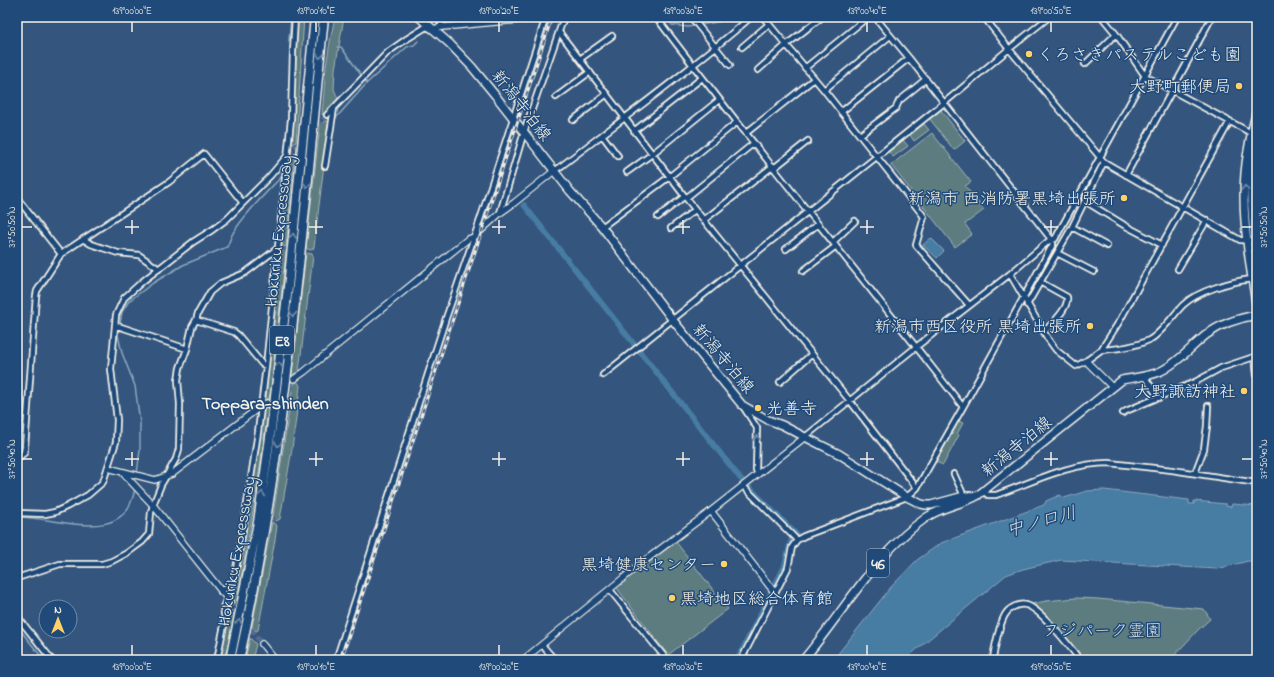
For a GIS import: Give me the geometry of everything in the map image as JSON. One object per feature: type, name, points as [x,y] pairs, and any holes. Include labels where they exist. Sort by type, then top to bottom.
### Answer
[{"type":"highway","name":"Hokuriku Expressway","points":[[230,660],[256,528],[271,430],[288,287],[315,17]]},
{"type":"highway","name":"Hokuriku Expressway","points":[[239,660],[261,552],[279,432],[296,296],[324,17]]},
{"type":"main road","name":"新潟寺泊線","points":[[420,17],[472,67],[570,191],[602,227],[672,319],[742,405],[768,420],[782,425],[839,454],[907,497],[926,505],[937,504],[964,496],[977,496],[984,492],[1122,380],[1147,376],[1160,372],[1171,366],[1206,335],[1217,328],[1231,321],[1257,315]]},
{"type":"main road","points":[[1257,109],[1256,135],[1248,151],[1244,208],[1257,263]]},
{"type":"main road","points":[[1253,241],[1252,279],[1257,310]]},
{"type":"main road","name":"46","points":[[804,660],[823,637],[864,579],[881,559],[908,532],[934,513],[977,496]]},
{"type":"street","points":[[221,592],[234,580],[258,432],[260,406],[281,248],[291,119],[295,17]]},
{"type":"street","points":[[440,17],[442,27]]},
{"type":"street","points":[[336,660],[546,17]]},
{"type":"street","points":[[327,115],[388,52],[426,27],[433,29],[527,18],[551,17]]},
{"type":"street","points":[[500,213],[524,132],[564,17]]},
{"type":"street","points":[[656,17],[719,100],[746,132],[963,407]]},
{"type":"street","points":[[691,17],[730,65]]},
{"type":"street","points":[[294,379],[468,239],[474,237],[500,213],[625,118],[751,17]]},
{"type":"street","points":[[763,17],[804,68],[824,90],[922,214],[924,217],[916,245],[969,305]]},
{"type":"street","points":[[758,70],[786,45],[822,17]]},
{"type":"street","points":[[804,68],[868,17]]},
{"type":"street","points":[[741,660],[788,568],[792,547],[797,540],[811,533],[907,497],[917,488],[1053,244],[926,79],[875,17]]},
{"type":"street","points":[[984,17],[1099,158],[1240,240],[1253,241]]},
{"type":"street","points":[[603,375],[877,157],[1049,17]]},
{"type":"street","points":[[1102,17],[1116,34],[1145,76],[1256,135]]},
{"type":"street","points":[[523,660],[643,562],[805,438],[916,347],[1010,274],[1050,239],[1054,239],[1177,17]]},
{"type":"street","points":[[1126,175],[1212,17]]},
{"type":"street","points":[[1250,17],[1257,21]]},
{"type":"street","points":[[742,47],[769,24]]},
{"type":"street","points":[[559,32],[695,210],[850,401],[917,488]]},
{"type":"street","points":[[1085,64],[1116,34]]},
{"type":"street","points":[[580,59],[612,36]]},
{"type":"street","points":[[824,90],[890,36]]},
{"type":"street","points":[[841,112],[909,58]]},
{"type":"street","points":[[556,97],[590,72]]},
{"type":"street","points":[[634,131],[702,78]]},
{"type":"street","points":[[746,132],[814,79]]},
{"type":"street","points":[[860,135],[896,108],[899,101],[926,79]]},
{"type":"street","points":[[573,120],[607,94]]},
{"type":"street","points":[[627,172],[652,154],[719,100]]},
{"type":"street","points":[[325,166],[334,107]]},
{"type":"street","points":[[1010,274],[1027,305],[1056,350],[1076,366],[1086,361],[1101,350],[1119,322],[1230,121]]},
{"type":"street","points":[[602,227],[737,122]]},
{"type":"street","points":[[602,135],[618,156]]},
{"type":"street","points":[[704,220],[808,141]]},
{"type":"street","points":[[658,217],[754,143]]},
{"type":"street","points":[[17,459],[24,453],[25,447],[37,291],[61,254],[169,182],[204,154],[243,202]]},
{"type":"street","points":[[17,513],[44,514],[55,512],[88,495],[103,482],[116,442],[117,420],[111,369],[116,315],[124,298],[130,291],[193,242],[226,219],[270,176],[288,154]]},
{"type":"street","points":[[1027,305],[1086,201],[1104,162]]},
{"type":"street","points":[[17,198],[61,254]]},
{"type":"street","points":[[1086,201],[1124,225],[1162,245]]},
{"type":"street","points":[[671,228],[695,210]]},
{"type":"street","points":[[1178,269],[1207,220]]},
{"type":"street","points":[[832,242],[855,221]]},
{"type":"street","points":[[786,249],[818,224]]},
{"type":"street","points":[[1072,227],[1107,246]]},
{"type":"street","points":[[83,238],[92,244],[118,253],[139,255],[159,269]]},
{"type":"street","points":[[803,271],[836,246]]},
{"type":"street","points":[[17,578],[60,564],[102,564],[112,562],[127,554],[142,542],[149,534],[150,512],[166,476],[176,459],[179,449],[180,404],[178,380],[192,327],[198,314],[210,292],[221,283],[245,274],[281,248]]},
{"type":"street","points":[[1057,253],[1094,272]]},
{"type":"street","points":[[1101,350],[1127,347],[1150,340],[1184,303],[1219,286],[1252,279]]},
{"type":"street","points":[[1040,282],[1067,297],[1068,300],[1060,315],[1044,332]]},
{"type":"street","points":[[196,320],[234,332],[262,364],[266,366]]},
{"type":"street","points":[[115,325],[187,349]]},
{"type":"street","points":[[780,382],[812,354]]},
{"type":"street","points":[[1123,413],[1195,382],[1221,368],[1256,357],[1257,375]]},
{"type":"street","points":[[1086,361],[1112,387]]},
{"type":"street","points":[[1147,376],[1146,380],[1159,398]]},
{"type":"street","points":[[108,468],[155,480],[172,474],[260,406],[267,403]]},
{"type":"street","points":[[742,405],[757,428],[756,470],[758,474]]},
{"type":"street","points":[[1195,473],[1204,449],[1208,406]]},
{"type":"street","points":[[984,492],[988,495],[996,495],[1076,467],[1099,463],[1122,464],[1195,473],[1257,483]]},
{"type":"street","points":[[122,472],[153,505],[228,600],[223,607],[225,620],[217,660]]},
{"type":"street","points":[[954,474],[964,496]]},
{"type":"street","points":[[743,486],[797,540]]},
{"type":"street","points":[[711,511],[775,592]]},
{"type":"street","points":[[610,590],[667,660]]},
{"type":"street","points":[[994,660],[1002,621],[1007,612],[1012,607],[1026,604],[1041,615],[1080,660]]},
{"type":"street","points":[[17,616],[52,660]]},
{"type":"street","points":[[262,644],[275,660]]},
{"type":"street","points":[[542,644],[555,660]]},
{"type":"green space","points":[[297,17],[304,17],[296,142],[290,146]]},
{"type":"green space","points":[[335,17],[344,17],[335,69],[334,89],[338,99],[322,115],[326,66]]},
{"type":"green space","points":[[940,109],[965,141],[954,150],[929,118]]},
{"type":"green space","points":[[326,120],[329,123],[314,247],[310,250],[306,248],[320,125]]},
{"type":"green space","points":[[924,124],[929,130],[914,141],[910,135]]},
{"type":"green space","points":[[932,133],[971,182],[965,186],[984,210],[965,224],[972,234],[955,247],[891,165]]},
{"type":"green space","points":[[903,140],[908,146],[893,157],[888,151]]},
{"type":"green space","points":[[295,153],[286,247],[281,245],[289,159]]},
{"type":"green space","points":[[280,250],[286,251],[269,399],[266,397],[264,392]]},
{"type":"green space","points":[[306,253],[312,254],[313,256],[299,371],[297,374],[292,374]]},
{"type":"green space","points":[[298,382],[300,386],[292,449],[280,519],[276,521],[273,516],[293,384]]},
{"type":"green space","points":[[269,403],[256,494],[251,489],[263,409]]},
{"type":"green space","points":[[958,421],[963,423],[957,434],[959,435],[943,465],[936,462]]},
{"type":"green space","points":[[250,493],[255,500],[236,605],[227,593],[235,580]]},
{"type":"green space","points":[[272,522],[277,526],[275,540],[258,630],[256,631],[252,627]]},
{"type":"green space","name":"黒埼地区総合体育館","points":[[676,542],[728,609],[668,655],[616,587]]},
{"type":"green space","name":"フジパーク霊園","points":[[1076,598],[1204,609],[1210,619],[1170,660],[1085,660],[1059,629],[1032,604]]},
{"type":"green space","points":[[228,604],[235,617],[224,660],[219,660],[227,620],[225,610]]},
{"type":"green space","points":[[250,638],[256,644],[252,660],[245,660]]},
{"type":"water","points":[[931,238],[944,251],[937,258],[923,245]]},
{"type":"water","name":"中ノ口川","points":[[1104,490],[1189,500],[1189,504],[1194,504],[1194,501],[1226,504],[1226,506],[1231,507],[1232,504],[1257,506],[1257,561],[1248,561],[1217,569],[1061,560],[1023,569],[1006,575],[904,660],[833,660],[891,587],[917,560],[941,543],[1044,505],[1046,501],[1060,495],[1064,498],[1087,491]]},
{"type":"waterway","points":[[289,41],[291,17]]},
{"type":"waterway","points":[[666,17],[672,25],[688,27],[746,17]]},
{"type":"waterway","points":[[335,119],[367,83],[407,47],[414,45],[418,41]]},
{"type":"waterway","points":[[337,47],[341,47],[367,83]]},
{"type":"waterway","points":[[137,474],[140,450],[140,423],[135,386],[122,353],[118,335],[122,312],[129,301],[153,283],[183,265],[227,247],[234,232],[246,215],[284,174]]},
{"type":"waterway","points":[[524,205],[740,478],[797,535],[791,541],[784,567],[737,660]]},
{"type":"waterway","points":[[17,517],[87,525],[104,524],[118,518],[129,507],[135,488]]},
{"type":"waterway","points":[[17,626],[44,660]]},
{"type":"tunnel","points":[[290,152],[327,115]]},
{"type":"tunnel","points":[[283,249],[309,252]]},
{"type":"tunnel","points":[[253,494],[260,504]]},
{"type":"tunnel","points":[[268,512],[276,522]]},
{"type":"tunnel","points":[[230,602],[240,614]]},
{"type":"tunnel","points":[[246,623],[262,644]]},
{"type":"railway","points":[[341,660],[552,17]]},
{"type":"place","name":"くろさきパステルこども園","points":[[1029,54]]},
{"type":"place","name":"大野町郵便局","points":[[1239,86]]},
{"type":"place","name":"新潟市 西消防署黒埼出張所","points":[[1124,198]]},
{"type":"place","name":"新潟市西区役所 黒埼出張所","points":[[1090,326]]},
{"type":"place","name":"大野諏訪神社","points":[[1244,391]]},
{"type":"place","name":"光善寺","points":[[758,408]]},
{"type":"place","name":"黒埼健康センター","points":[[724,564]]},
{"type":"place","name":"黒埼地区総合体育館","points":[[672,598]]},
{"type":"district","name":"Toppara-shinden","points":[[265,403]]}]
